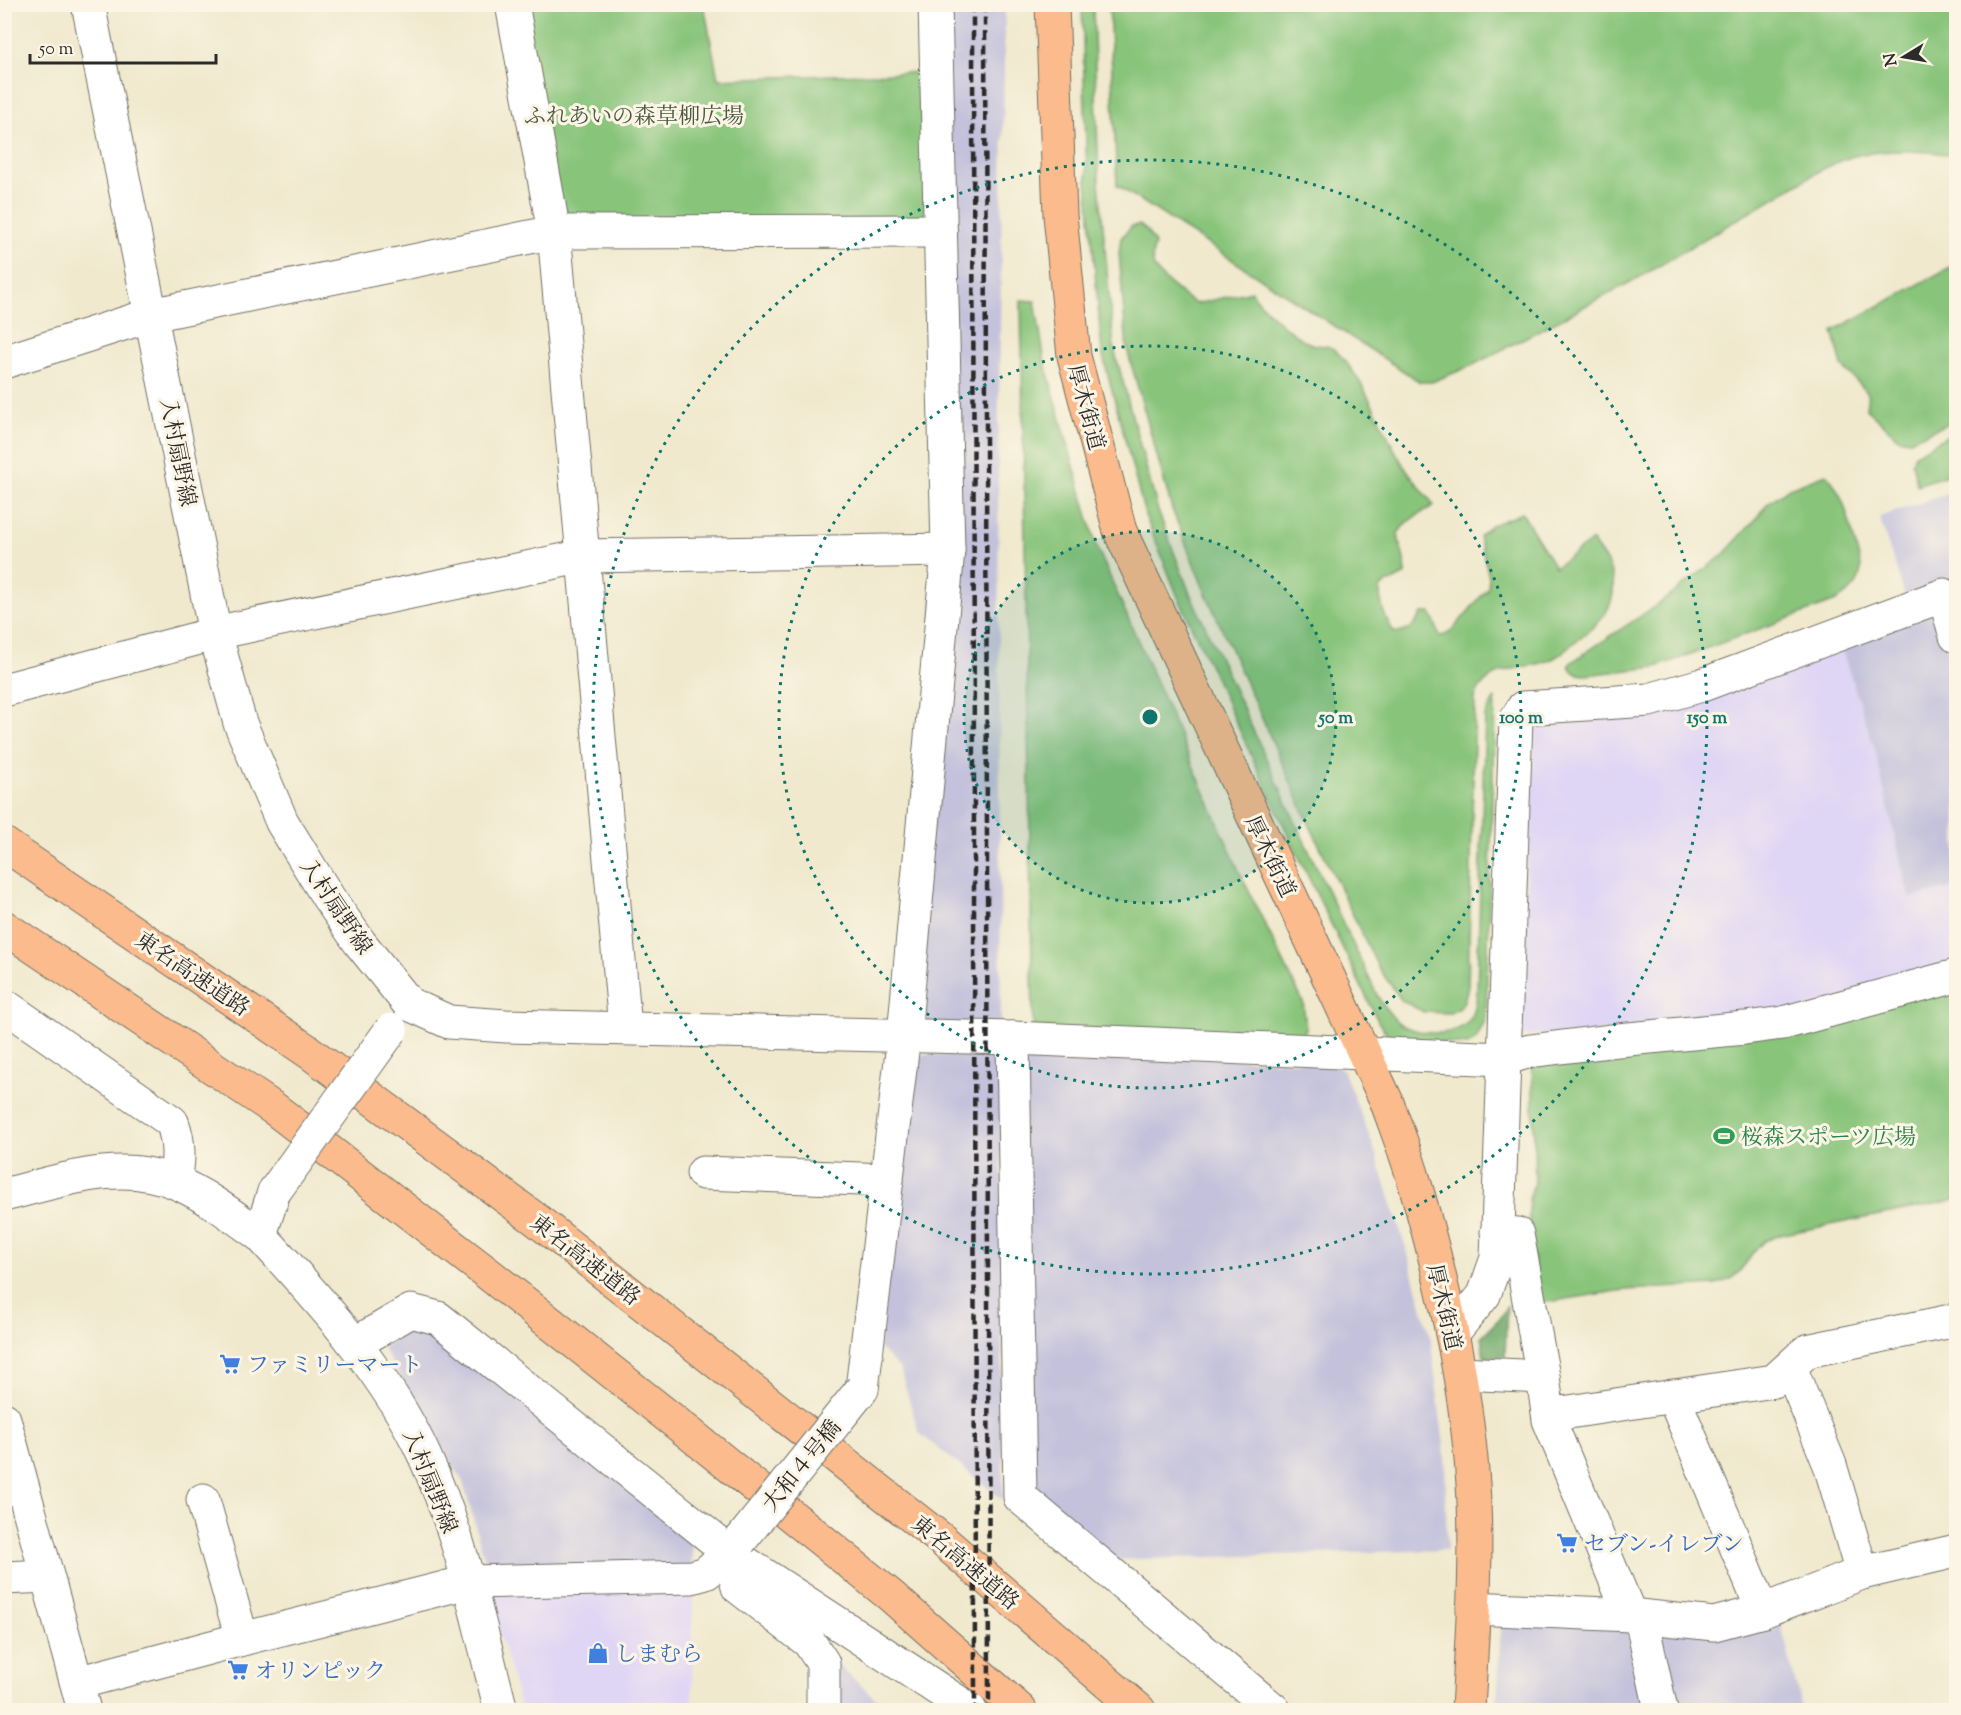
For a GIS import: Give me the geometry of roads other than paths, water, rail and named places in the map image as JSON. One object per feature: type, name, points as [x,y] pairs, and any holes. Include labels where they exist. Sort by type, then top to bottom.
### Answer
[{"type":"main road","name":"厚木街道","points":[[1052,4],[1060,215],[1074,356],[1120,531],[1386,1100],[1412,1175],[1452,1334],[1460,1373],[1473,1484],[1473,1608],[1468,1710]]},
{"type":"main road","name":"東名高速道路","points":[[4,844],[309,1052],[538,1221],[942,1540],[1139,1710]]},
{"type":"main road","points":[[4,927],[276,1110],[698,1440],[891,1596],[1020,1710]]},
{"type":"street","name":"入村扇野線","points":[[88,4],[215,633],[240,723],[282,822],[328,897],[360,943],[400,1017]]},
{"type":"street","points":[[512,4],[554,232],[625,1029]]},
{"type":"street","points":[[703,1173],[743,1161],[887,1180],[904,1035],[948,550],[935,4]]},
{"type":"street","points":[[4,362],[152,315],[554,232],[940,231]]},
{"type":"street","points":[[4,690],[215,633],[584,556],[948,550]]},
{"type":"street","points":[[1452,1334],[1484,1295],[1497,1258],[1516,720],[1523,708],[1648,700],[1701,685],[1944,595],[1956,636]]},
{"type":"street","points":[[260,1235],[274,1192],[400,1017],[449,1022],[625,1029],[1013,1038],[1504,1059],[1530,1052],[1618,1040],[1783,1023],[1956,976]]},
{"type":"street","points":[[4,1005],[172,1122],[178,1138],[179,1157],[175,1182]]},
{"type":"street","points":[[1013,1038],[1020,1497],[1274,1710]]},
{"type":"street","name":"入村扇野線","points":[[4,1195],[90,1174],[118,1171],[147,1174],[175,1182],[215,1204],[260,1235],[356,1343],[402,1414],[425,1456],[443,1500],[468,1582],[501,1710]]},
{"type":"street","name":"大和４号橋","points":[[80,1697],[242,1639],[468,1582],[692,1576],[706,1573],[735,1546],[862,1389],[887,1180]]},
{"type":"street","points":[[1497,1232],[1517,1234],[1549,1414],[1635,1616],[1661,1710]]},
{"type":"street","points":[[356,1343],[411,1311],[438,1318],[735,1546],[970,1710]]},
{"type":"street","points":[[1549,1414],[1774,1382],[1807,1351],[1956,1320]]},
{"type":"street","points":[[1790,1367],[1830,1465],[1862,1573]]},
{"type":"street","points":[[1460,1373],[1543,1377]]},
{"type":"street","points":[[1673,1396],[1763,1611]]},
{"type":"street","points":[[4,1419],[80,1697]]},
{"type":"street","points":[[203,1500],[242,1639]]},
{"type":"street","points":[[735,1546],[738,1587],[810,1642],[823,1663],[823,1710]]},
{"type":"street","points":[[1473,1608],[1635,1616],[1714,1624],[1763,1611],[1862,1573],[1956,1551]]},
{"type":"street","points":[[4,1578],[46,1576]]},
{"type":"railway","points":[[973,4],[975,1710]]},
{"type":"railway","points":[[985,4],[989,1710]]},
{"type":"place","name":"桜森スポーツ広場","points":[[1724,1136]]},
{"type":"place","name":"ファミリーマート","points":[[230,1364]]},
{"type":"place","name":"セブン-イレブン","points":[[1567,1543]]},
{"type":"place","name":"しまむら","points":[[598,1653]]},
{"type":"place","name":"オリンピック","points":[[238,1670]]},
{"type":"park label","name":"ふれあいの森草柳広場","points":[[634,115]]}]
